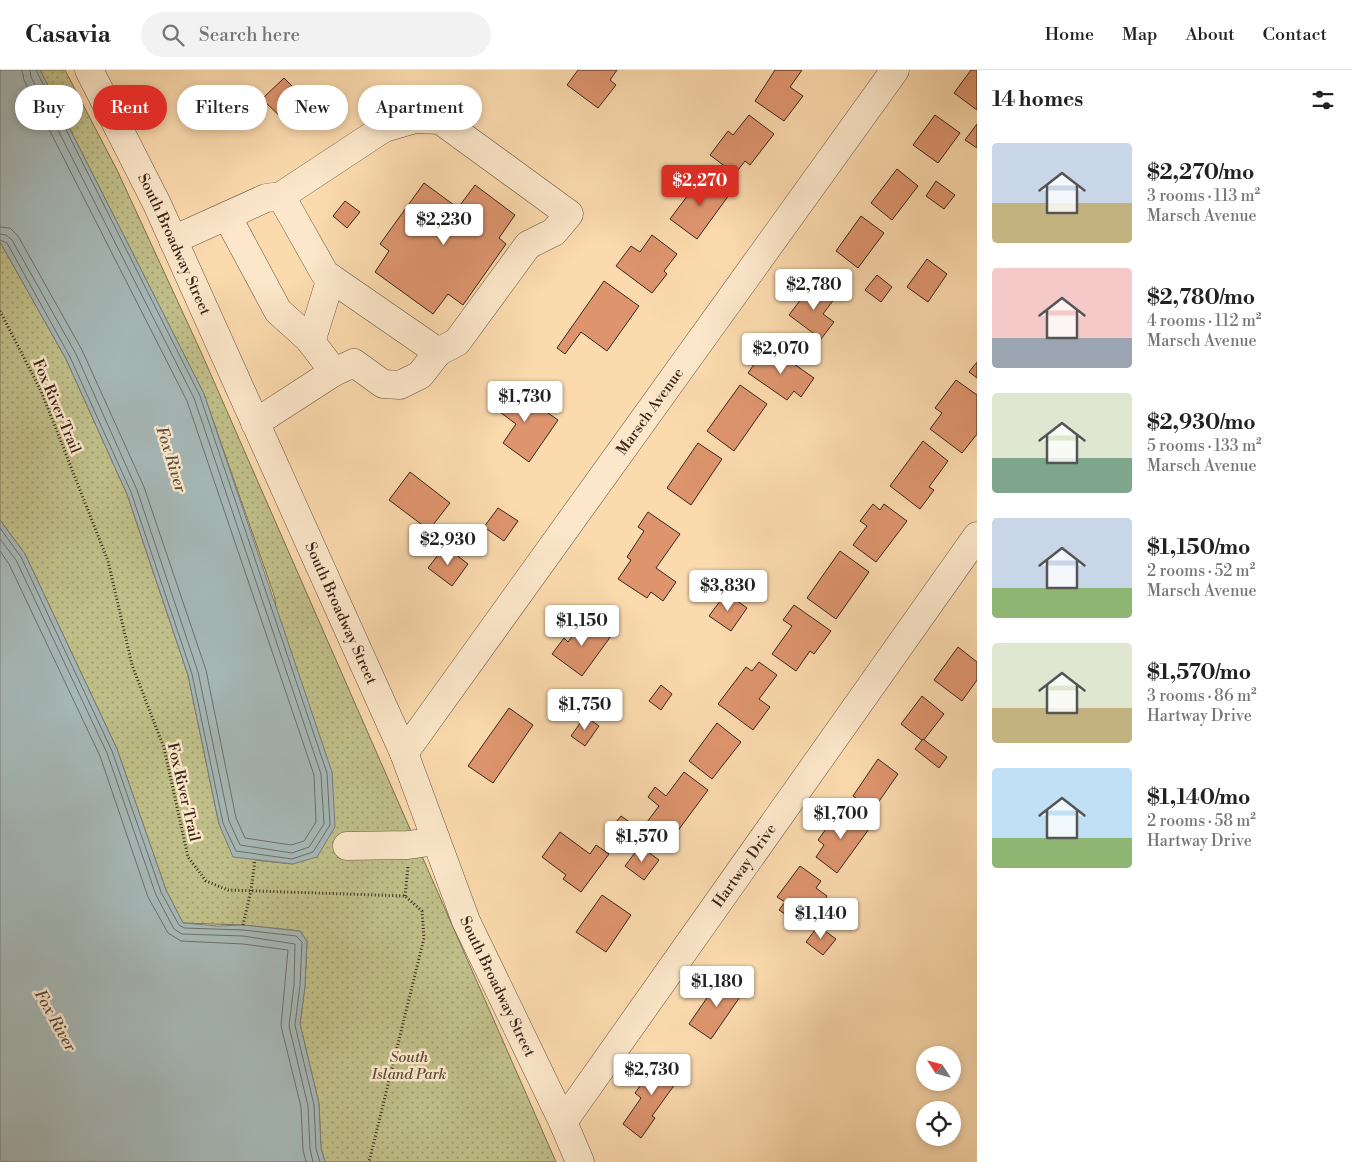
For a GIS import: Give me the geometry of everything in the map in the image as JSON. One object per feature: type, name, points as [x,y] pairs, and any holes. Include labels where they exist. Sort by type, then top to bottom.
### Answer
[{"type":"street","name":"South Broadway Street","points":[[89,70],[173,240],[404,753],[466,921],[563,1122],[580,1162]]},
{"type":"street","name":"Marsch Avenue","points":[[404,753],[896,70]]},
{"type":"street","points":[[173,240],[266,198],[281,196],[384,128],[415,120],[440,120],[569,214],[554,232],[528,245],[456,342],[438,352],[420,376],[400,385],[383,384],[354,363],[334,372],[255,423]]},
{"type":"street","points":[[281,196],[326,274],[438,352]]},
{"type":"street","points":[[227,216],[278,312],[311,342],[334,372]]},
{"type":"street","points":[[311,342],[331,278]]},
{"type":"street","name":"Hartway Drive","points":[[563,1122],[977,536]]},
{"type":"street","points":[[346,846],[408,845],[436,841]]},
{"type":"path","name":"Fox River Trail","points":[[0,311],[41,391],[108,561],[132,665],[164,748],[188,857],[206,881],[228,890],[405,896]]},
{"type":"path","points":[[369,1162],[424,938],[422,911],[405,896],[408,880],[408,845]]},
{"type":"path","points":[[243,925],[251,891],[255,860]]},
{"type":"green space","name":"South Island Park","points":[[40,70],[65,70],[73,85],[48,85]]},
{"type":"green space","name":"South Island Park","points":[[83,105],[93,124],[93,130],[96,130],[117,170],[201,352],[556,1162],[325,1162],[321,1148],[319,1104],[300,1024],[305,986],[307,941],[300,931],[243,925],[183,923],[166,890],[117,749],[25,554],[0,520],[0,242],[66,359],[127,494],[188,675],[219,824],[255,860],[293,864],[275,598],[204,394],[70,130],[83,130]]},
{"type":"water","name":"Fox River","points":[[0,70],[40,70],[48,85],[15,85],[15,130],[70,130],[204,394],[332,772],[335,827],[317,857],[293,864],[233,857],[219,824],[188,675],[127,494],[66,359],[0,242]]},
{"type":"water","name":"Fox River","points":[[0,520],[25,554],[117,749],[166,890],[183,923],[218,926],[243,925],[300,931],[307,941],[305,986],[300,1024],[319,1104],[321,1148],[325,1162],[0,1162]]},
{"type":"building","points":[[578,70],[617,70],[610,80],[616,85],[598,108],[567,85]]},
{"type":"building","points":[[775,70],[802,70],[790,87],[803,96],[784,121],[755,101]]},
{"type":"building","points":[[971,70],[977,70],[977,110],[954,93]]},
{"type":"building","points":[[284,78],[291,85],[277,85],[277,113],[267,104],[267,94]]},
{"type":"building","points":[[749,115],[774,134],[750,165],[745,161],[735,174],[710,155],[728,131],[733,135]]},
{"type":"building","points":[[935,115],[960,133],[938,163],[913,145]]},
{"type":"building","points":[[977,124],[977,148],[965,140]]},
{"type":"building","points":[[897,169],[918,186],[892,220],[871,203]]},
{"type":"building","points":[[703,175],[729,195],[697,239],[670,219]]},
{"type":"building","points":[[936,181],[955,195],[944,209],[926,196]]},
{"type":"building","points":[[424,183],[458,208],[475,185],[515,215],[499,238],[506,244],[463,305],[448,294],[433,314],[375,272],[389,251],[380,244]]},
{"type":"building","points":[[345,201],[360,212],[347,228],[333,216]]},
{"type":"building","points":[[861,216],[884,233],[858,268],[836,251]]},
{"type":"building","points":[[652,235],[677,254],[664,271],[667,274],[652,293],[616,266],[631,246],[640,252]]},
{"type":"building","points":[[927,259],[947,274],[928,302],[907,287]]},
{"type":"building","points":[[877,275],[892,287],[881,302],[865,290]]},
{"type":"building","points":[[604,281],[639,306],[607,351],[581,332],[565,354],[557,348]]},
{"type":"building","points":[[814,282],[835,298],[823,314],[834,322],[821,339],[789,315]]},
{"type":"building","points":[[765,349],[781,360],[784,357],[814,378],[801,397],[794,391],[787,400],[748,373]]},
{"type":"building","points":[[977,362],[977,378],[969,372]]},
{"type":"building","points":[[956,380],[977,395],[977,434],[962,453],[930,429],[942,413],[935,408]]},
{"type":"building","points":[[508,385],[558,420],[529,462],[503,443],[516,424],[493,407]]},
{"type":"building","points":[[740,385],[767,404],[734,451],[707,431]]},
{"type":"building","points":[[923,441],[948,461],[929,487],[934,490],[920,509],[890,486]]},
{"type":"building","points":[[698,443],[722,459],[691,505],[667,488]]},
{"type":"building","points":[[410,472],[450,503],[429,530],[389,500]]},
{"type":"building","points":[[873,504],[880,510],[884,504],[907,521],[876,562],[853,545],[867,526],[860,521]]},
{"type":"building","points":[[498,508],[518,521],[504,541],[484,527]]},
{"type":"building","points":[[648,512],[680,534],[656,568],[676,582],[663,601],[651,592],[647,598],[618,579],[631,560],[627,557],[644,531],[638,527]]},
{"type":"building","points":[[445,546],[468,564],[452,586],[428,568]]},
{"type":"building","points":[[840,551],[869,572],[836,619],[807,598]]},
{"type":"building","points":[[726,593],[747,608],[731,631],[709,616]]},
{"type":"building","points":[[794,605],[831,631],[814,654],[810,651],[796,671],[772,654],[792,626],[783,620]]},
{"type":"building","points":[[587,617],[611,636],[582,676],[552,654],[564,638],[568,642]]},
{"type":"building","points":[[958,647],[977,662],[977,680],[962,701],[934,680]]},
{"type":"building","points":[[759,662],[777,675],[759,699],[770,707],[753,730],[718,704],[746,667],[752,671]]},
{"type":"building","points":[[661,685],[672,694],[661,710],[649,701]]},
{"type":"building","points":[[922,696],[944,714],[923,741],[901,724]]},
{"type":"building","points":[[509,708],[533,725],[493,783],[468,766]]},
{"type":"building","points":[[585,716],[599,726],[585,746],[571,736]]},
{"type":"building","points":[[717,723],[741,742],[712,779],[689,761]]},
{"type":"building","points":[[923,739],[947,757],[939,768],[915,749]]},
{"type":"building","points":[[878,759],[898,774],[873,810],[853,796]]},
{"type":"building","points":[[684,772],[708,790],[671,840],[647,822],[659,806],[648,797],[655,787],[666,796]]},
{"type":"building","points":[[841,808],[869,829],[837,873],[816,857],[824,845],[818,840]]},
{"type":"building","points":[[621,816],[638,828],[624,847],[606,834]]},
{"type":"building","points":[[560,832],[590,854],[596,845],[609,854],[581,892],[563,879],[566,875],[542,857]]},
{"type":"building","points":[[640,846],[659,860],[644,880],[625,866]]},
{"type":"building","points":[[800,866],[821,881],[816,888],[827,896],[814,914],[805,907],[795,921],[779,910],[785,902],[777,897]]},
{"type":"building","points":[[602,895],[631,915],[606,952],[576,932]]},
{"type":"building","points":[[818,926],[836,939],[823,955],[806,942]]},
{"type":"building","points":[[722,976],[744,991],[711,1039],[689,1024]]},
{"type":"building","points":[[661,1057],[683,1073],[652,1116],[655,1118],[641,1138],[623,1124],[641,1098],[635,1093]]}]
